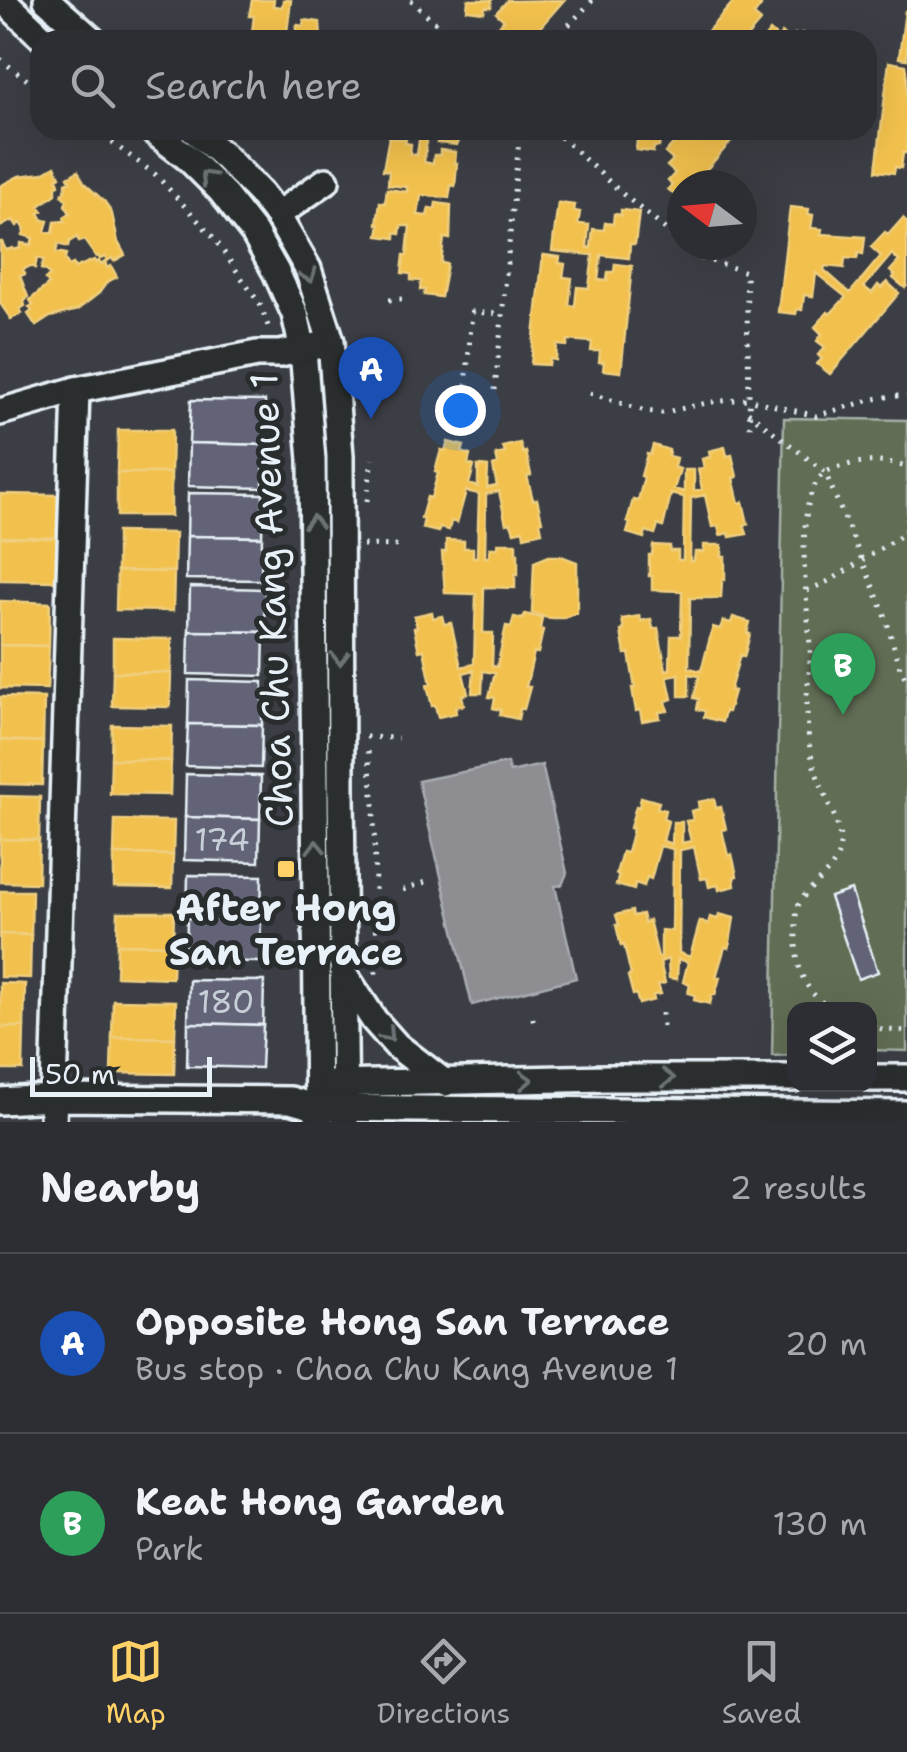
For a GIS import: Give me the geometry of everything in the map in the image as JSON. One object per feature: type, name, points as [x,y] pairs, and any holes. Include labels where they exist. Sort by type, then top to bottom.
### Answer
[{"type":"street","points":[[3,0],[34,30]]},
{"type":"street","points":[[47,0],[81,30]]},
{"type":"street","name":"Choa Chu Kang Avenue 1","points":[[165,140],[221,192],[254,233],[294,314],[303,350],[312,460],[318,1105]]},
{"type":"street","name":"Choa Chu Kang Avenue 1","points":[[205,140],[278,215],[308,270],[331,342],[340,456],[345,1104]]},
{"type":"street","points":[[278,215],[326,181]]},
{"type":"street","points":[[0,412],[264,346],[294,314]]},
{"type":"street","points":[[264,346],[280,354],[331,342]]},
{"type":"street","points":[[53,1110],[76,390]]},
{"type":"street","points":[[344,974],[374,1020],[397,1046],[444,1083]]},
{"type":"street","points":[[345,1104],[444,1083],[787,1078]]},
{"type":"street","points":[[877,1078],[907,1078]]},
{"type":"street","points":[[0,1101],[53,1110],[290,1100],[457,1116],[907,1114]]},
{"type":"path","points":[[410,0],[443,30]]},
{"type":"path","points":[[564,30],[592,0]]},
{"type":"path","points":[[0,59],[30,82]]},
{"type":"path","points":[[109,140],[156,174],[214,238],[261,306],[264,346]]},
{"type":"path","points":[[495,390],[519,140]]},
{"type":"path","points":[[564,140],[667,230]]},
{"type":"path","points":[[707,260],[746,272],[750,431]]},
{"type":"path","points":[[389,300],[403,299]]},
{"type":"path","points":[[466,386],[472,312],[502,314]]},
{"type":"path","points":[[590,393],[645,412],[662,413],[747,399],[816,416],[874,400],[907,396]]},
{"type":"path","points":[[748,412],[825,472],[885,615],[907,681]]},
{"type":"path","points":[[366,510],[372,459]]},
{"type":"path","points":[[820,1002],[801,978],[797,961],[797,908],[834,862],[840,840],[815,769],[810,738],[810,617],[804,570],[806,509],[825,472],[871,460],[907,468]]},
{"type":"path","points":[[807,592],[905,533],[907,520]]},
{"type":"path","points":[[373,546],[400,546]]},
{"type":"path","points":[[365,720],[374,804],[376,982]]},
{"type":"path","points":[[366,738],[398,738]]},
{"type":"path","points":[[403,890],[430,881]]},
{"type":"path","points":[[662,1013],[664,1026]]},
{"type":"path","points":[[877,1028],[907,1031]]},
{"type":"green space","points":[[784,418],[907,420],[907,1051],[877,1050],[877,1002],[787,1002],[787,1055],[772,1056]]},
{"type":"building: Homes","points":[[252,0],[274,0],[273,6],[282,7],[283,0],[291,0],[287,30],[252,30],[254,16],[249,16]]},
{"type":"building: Homes","points":[[468,0],[492,0],[491,7],[485,7],[484,12],[467,10]]},
{"type":"building: Homes","points":[[508,0],[564,0],[538,30],[502,30],[498,27],[504,20],[496,13]]},
{"type":"building: Homes","points":[[735,0],[759,0],[756,2],[761,6],[754,15],[761,21],[753,30],[709,30]]},
{"type":"building: Homes","points":[[907,11],[907,59],[899,58]]},
{"type":"building: Homes","points":[[304,20],[320,22],[320,30],[296,30],[297,25],[304,26]]},
{"type":"building: Homes","points":[[889,62],[906,65],[907,71],[907,153],[903,153],[901,168],[895,167],[894,173],[876,171]]},
{"type":"building: Homes","points":[[388,140],[406,140],[411,144],[410,154],[417,155],[419,140],[427,140],[424,162],[433,164],[434,155],[440,155],[440,150],[456,152],[455,186],[451,185],[449,198],[421,195],[418,215],[427,216],[436,203],[451,205],[450,239],[444,238],[441,263],[447,264],[441,297],[424,295],[421,281],[402,273],[410,226],[401,226],[395,238],[378,236],[380,202],[385,203],[387,189],[407,192],[407,187],[388,185],[389,171],[383,170]]},
{"type":"building: Homes","points":[[437,140],[458,140],[457,145]]},
{"type":"building: Homes","points":[[637,140],[660,140],[653,152],[636,150]]},
{"type":"building: Homes","points":[[680,140],[732,140],[706,170],[672,170],[667,166],[673,160],[665,153]]},
{"type":"building: Homes","points":[[55,166],[60,176],[56,194],[39,206],[43,220],[48,221],[45,231],[53,233],[55,222],[65,221],[70,213],[62,195],[70,181],[68,177],[78,171],[112,214],[125,255],[114,261],[100,259],[77,237],[68,247],[58,244],[56,252],[66,254],[69,266],[73,264],[75,268],[94,260],[101,265],[105,262],[117,277],[77,310],[50,317],[36,326],[28,314],[33,305],[30,300],[49,284],[45,279],[50,276],[41,269],[44,260],[37,258],[35,268],[30,266],[20,276],[28,297],[20,309],[22,313],[11,319],[0,303],[0,242],[6,250],[14,250],[21,243],[31,245],[33,238],[23,235],[21,223],[17,226],[13,220],[0,227],[0,186]]},
{"type":"building: Homes","points":[[558,203],[575,205],[574,211],[580,212],[578,224],[589,225],[587,247],[591,248],[593,229],[604,230],[605,223],[613,224],[614,214],[621,215],[621,210],[639,212],[629,258],[601,255],[598,280],[607,281],[615,264],[632,266],[621,372],[603,370],[600,351],[591,351],[592,342],[568,340],[567,346],[557,345],[556,360],[550,359],[549,365],[531,364],[543,255],[560,257],[559,263],[565,264],[563,277],[572,278],[569,305],[575,306],[577,287],[589,288],[593,255],[552,251]]},
{"type":"building: Homes","points":[[790,207],[809,209],[808,214],[813,215],[811,228],[822,229],[821,234],[865,237],[863,254],[858,253],[857,259],[845,258],[844,268],[825,266],[824,270],[850,293],[881,256],[871,247],[903,218],[907,222],[907,285],[905,288],[893,278],[895,275],[890,271],[899,261],[892,254],[864,287],[872,293],[887,282],[899,293],[830,374],[817,364],[825,347],[817,341],[822,334],[815,327],[846,297],[816,273],[813,296],[804,295],[802,310],[797,309],[796,314],[778,312]]},
{"type":"building: Homes","points":[[118,430],[172,430],[171,473],[117,473]]},
{"type":"building: Homes","points":[[448,442],[464,446],[462,452],[470,455],[468,464],[474,466],[469,484],[478,487],[478,466],[488,467],[487,488],[497,486],[493,466],[498,464],[496,455],[505,453],[503,447],[520,443],[523,453],[526,452],[531,475],[527,476],[533,500],[537,499],[542,532],[524,536],[523,530],[514,532],[511,523],[506,524],[499,491],[486,494],[485,557],[489,557],[490,548],[498,548],[498,543],[516,543],[518,553],[515,588],[484,587],[483,633],[493,633],[492,666],[497,667],[506,626],[511,627],[514,617],[523,619],[525,614],[542,618],[538,653],[534,652],[526,687],[530,687],[518,719],[500,715],[501,710],[493,708],[495,698],[489,697],[495,673],[483,671],[482,693],[472,693],[474,670],[463,673],[468,694],[462,695],[464,705],[455,707],[456,713],[438,717],[435,705],[432,706],[427,685],[431,684],[424,650],[419,651],[414,616],[432,612],[433,618],[442,616],[444,624],[451,623],[461,667],[474,664],[476,594],[445,593],[442,552],[446,552],[446,540],[464,541],[464,548],[473,548],[473,557],[477,557],[479,494],[466,491],[457,523],[451,521],[449,530],[422,528],[421,518],[427,497],[431,498],[441,450],[445,451]]},
{"type":"building: Homes","points":[[653,445],[669,450],[668,456],[676,458],[674,467],[680,469],[674,489],[684,492],[684,470],[694,470],[694,491],[702,489],[698,469],[704,468],[702,459],[710,457],[709,451],[725,447],[727,456],[732,455],[737,477],[733,478],[739,503],[743,502],[747,534],[720,535],[718,526],[712,527],[705,495],[691,498],[690,561],[694,561],[695,552],[704,552],[704,545],[722,545],[725,580],[721,598],[690,598],[689,668],[701,671],[713,627],[720,629],[723,621],[731,623],[733,617],[750,622],[744,657],[740,655],[730,690],[734,691],[722,722],[704,717],[705,711],[697,709],[699,699],[694,698],[699,676],[689,674],[689,696],[679,696],[679,674],[667,676],[672,699],[666,701],[668,711],[659,712],[660,718],[642,721],[640,710],[636,711],[622,619],[651,619],[653,629],[658,628],[666,670],[670,669],[671,636],[681,636],[682,591],[652,590],[649,555],[653,545],[670,546],[670,551],[678,551],[678,560],[683,560],[684,497],[671,494],[663,527],[658,525],[655,534],[646,531],[644,538],[627,533],[633,500],[638,501],[644,477],[641,476]]},
{"type":"building: Homes","points":[[117,473],[171,473],[171,516],[117,516]]},
{"type":"building: Homes","points":[[0,494],[58,495],[57,538],[0,537]]},
{"type":"building: Homes","points":[[117,532],[175,533],[174,572],[117,571]]},
{"type":"building: Homes","points":[[0,537],[57,538],[55,581],[0,580]]},
{"type":"building: Homes","points":[[549,556],[577,562],[577,613],[564,618],[532,613],[534,562]]},
{"type":"building: Homes","points":[[117,571],[174,572],[173,611],[116,610]]},
{"type":"building: Homes","points":[[0,601],[50,603],[49,646],[0,645]]},
{"type":"building: Homes","points":[[113,638],[172,639],[171,673],[113,672]]},
{"type":"building: Homes","points":[[0,645],[49,646],[47,689],[0,688]]},
{"type":"building: Homes","points":[[113,672],[171,673],[170,707],[112,706]]},
{"type":"building: Homes","points":[[0,697],[44,698],[43,742],[0,740]]},
{"type":"building: Homes","points":[[112,725],[172,726],[171,761],[111,759]]},
{"type":"building: Homes","points":[[0,740],[43,742],[42,785],[0,784]]},
{"type":"building: Homes","points":[[111,759],[171,761],[170,795],[110,794]]},
{"type":"building: Homes","points":[[0,796],[40,797],[39,840],[0,839]]},
{"type":"building: Homes","points":[[641,797],[659,802],[657,808],[665,810],[663,819],[668,821],[663,841],[672,844],[673,822],[682,822],[682,843],[691,841],[686,821],[693,820],[691,811],[699,809],[698,802],[714,799],[716,808],[721,807],[728,856],[732,854],[737,876],[735,886],[719,890],[718,885],[709,887],[707,878],[701,879],[694,847],[680,850],[679,953],[690,957],[700,921],[708,924],[710,917],[718,919],[719,914],[734,918],[729,948],[725,947],[710,1004],[694,1000],[695,995],[688,993],[690,985],[683,982],[688,962],[678,959],[677,979],[669,978],[668,959],[660,962],[665,983],[658,985],[661,994],[653,995],[654,1000],[639,1004],[636,994],[633,995],[616,915],[632,911],[633,916],[642,914],[644,923],[649,920],[658,957],[661,930],[672,931],[673,849],[660,846],[651,879],[647,877],[644,886],[635,883],[634,890],[616,885],[622,852],[627,853],[633,829],[630,828]]},
{"type":"building: Homes","points":[[115,820],[174,821],[173,855],[114,854]]},
{"type":"building: Homes","points":[[0,839],[39,840],[38,883],[0,882]]},
{"type":"building: Homes","points":[[114,854],[173,855],[172,888],[114,887]]},
{"type":"building: Homes","points":[[0,891],[32,891],[31,935],[0,934]]},
{"type":"building: Homes","points":[[118,912],[174,912],[173,945],[117,944]]},
{"type":"building: Homes","points":[[0,934],[31,935],[30,978],[0,977]]},
{"type":"building: Homes","points":[[117,944],[173,945],[172,978],[116,976]]},
{"type":"building: Homes","points":[[0,983],[25,984],[24,1027],[0,1027]]},
{"type":"building: Homes","points":[[113,1000],[176,1001],[175,1038],[112,1037]]},
{"type":"building: Homes","points":[[0,1027],[24,1027],[23,1070],[0,1070]]},
{"type":"building: Homes","points":[[112,1037],[175,1038],[174,1074],[111,1073]]},
{"type":"building: Industry","points":[[507,763],[510,772],[542,765],[567,873],[562,885],[555,886],[576,978],[472,1005],[418,781]]},
{"type":"building: Other","points":[[191,400],[265,401],[264,445],[189,443]]},
{"type":"building: Other","points":[[189,443],[264,445],[263,488],[188,486]]},
{"type":"building: Other","points":[[188,493],[263,494],[262,537],[187,536]]},
{"type":"building: Other","points":[[187,536],[262,537],[261,580],[186,579]]},
{"type":"building: Other","points":[[190,587],[265,589],[264,632],[189,631]]},
{"type":"building: Other","points":[[189,631],[264,632],[263,676],[188,674]]},
{"type":"building: Other","points":[[189,680],[263,682],[262,725],[188,724]]},
{"type":"building: Other","points":[[188,724],[262,725],[261,768],[186,766]]},
{"type":"building: Other","points":[[186,774],[261,776],[260,819],[185,817]]},
{"type":"building: Other","points":[[185,817],[260,819],[259,862],[184,860]]},
{"type":"building: Other","points":[[188,875],[262,876],[261,919],[187,918]]},
{"type":"building: Other","points":[[851,890],[878,972],[858,979],[830,897]]},
{"type":"building: Other","points":[[187,918],[261,919],[260,962],[186,961]]},
{"type":"building: Other","points":[[189,980],[264,981],[263,1025],[188,1023]]},
{"type":"building: Other","points":[[188,1023],[263,1025],[261,1068],[187,1066]]},
{"type":"place","name":"Opposite Hong San Terrace","points":[[371,419]]},
{"type":"place","name":"Keat Hong Garden","points":[[843,715]]},
{"type":"place","name":"After Hong San Terrace","points":[[286,869]]}]
